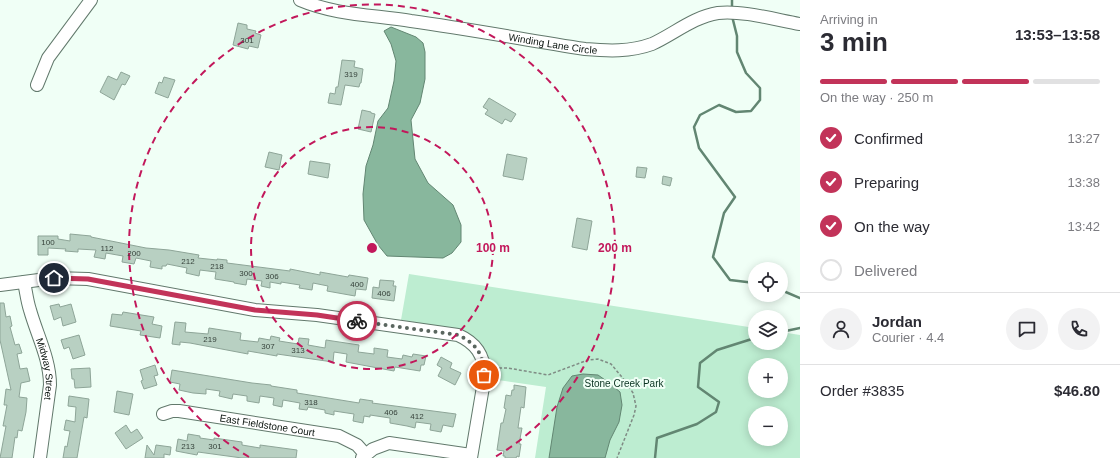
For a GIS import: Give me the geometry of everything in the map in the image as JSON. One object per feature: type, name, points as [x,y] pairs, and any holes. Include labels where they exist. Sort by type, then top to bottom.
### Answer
[{"type":"street","points":[[37,85],[48,58],[91,0]]},
{"type":"street","name":"Winding Lane Circle","points":[[300,0],[319,7],[351,13],[412,21],[581,49],[608,51],[630,50],[641,47],[662,39],[683,26],[719,13],[744,14],[800,24]]},
{"type":"street","points":[[0,285],[54,278],[88,279],[255,310],[317,315],[458,335],[472,342],[483,360],[484,375],[471,457],[389,443],[379,446],[364,456]]},
{"type":"street","name":"Midway Street","points":[[24,282],[29,308],[50,374],[50,385],[40,458]]},
{"type":"street","name":"East Fieldstone Court","points":[[163,414],[172,411],[179,411],[339,436],[356,445],[364,456]]},
{"type":"path","points":[[492,369],[508,368],[548,375],[588,360],[598,358],[611,364],[633,393],[636,406],[634,415],[617,458]]},
{"type":"green space","name":"Stone Creek Park","points":[[409,274],[748,327],[748,350],[788,350],[788,333],[800,335],[800,458],[535,458],[546,387],[491,379],[488,355],[478,340],[461,331],[401,320]]},
{"type":"shaded area","points":[[391,27],[416,37],[423,43],[425,52],[425,79],[420,103],[411,120],[415,159],[428,183],[453,205],[461,225],[461,242],[452,253],[443,258],[387,256],[378,245],[364,220],[363,194],[366,166],[373,145],[378,121],[388,108],[394,81],[396,61],[391,44],[384,31]]},
{"type":"shaded area","points":[[583,374],[598,375],[620,392],[622,405],[619,422],[610,440],[605,458],[549,458],[557,407],[563,388],[572,376]]},
{"type":"building","points":[[238,23],[247,25],[247,29],[256,31],[255,33],[261,35],[258,48],[249,46],[248,49],[233,45]]},
{"type":"building","points":[[342,60],[355,61],[354,67],[363,69],[361,83],[359,87],[345,85],[341,105],[328,103],[330,93],[335,94],[336,87],[338,87]]},
{"type":"building","points":[[121,72],[130,76],[125,85],[122,84],[114,100],[100,92],[108,76],[117,80]]},
{"type":"building","points":[[164,77],[175,80],[168,98],[155,93],[159,82],[162,83]]},
{"type":"building","points":[[489,98],[516,114],[511,122],[505,119],[502,124],[485,114],[488,110],[483,107]]},
{"type":"building","points":[[362,110],[375,114],[371,132],[358,129]]},
{"type":"building","points":[[269,152],[282,155],[279,170],[265,167]]},
{"type":"building","points":[[507,154],[527,158],[523,180],[503,176]]},
{"type":"building","points":[[310,161],[330,164],[328,178],[308,174]]},
{"type":"building","points":[[637,167],[647,168],[645,178],[636,177]]},
{"type":"building","points":[[663,176],[672,178],[670,186],[662,184]]},
{"type":"building","points":[[577,218],[592,221],[587,250],[572,247]]},
{"type":"building","points":[[70,234],[91,236],[146,248],[199,255],[198,258],[227,260],[227,263],[290,271],[290,269],[320,275],[320,272],[348,277],[349,275],[368,278],[366,290],[356,289],[355,296],[327,291],[328,286],[313,283],[312,290],[299,288],[300,285],[281,282],[281,284],[270,282],[270,288],[261,286],[262,281],[247,279],[246,285],[215,279],[216,272],[200,270],[199,276],[186,273],[187,268],[167,264],[166,266],[162,266],[162,269],[150,267],[151,261],[136,258],[134,264],[122,262],[123,256],[106,253],[105,259],[94,257],[96,250],[78,249],[78,252],[65,251],[66,249],[48,248],[48,255],[38,255],[38,236],[58,236],[58,239],[70,241]]},
{"type":"building","points":[[380,280],[394,281],[393,286],[396,286],[394,301],[372,298],[373,287],[379,288]]},
{"type":"building","points":[[0,303],[4,303],[6,317],[10,316],[12,326],[10,327],[15,345],[19,344],[22,353],[17,354],[20,369],[27,368],[30,381],[21,383],[19,397],[27,398],[26,412],[22,431],[18,430],[17,438],[15,437],[12,458],[0,458],[6,426],[3,426],[7,405],[4,405],[6,389],[11,390],[0,340]]},
{"type":"building","points":[[59,304],[60,307],[71,304],[76,322],[63,326],[61,317],[54,320],[50,306]]},
{"type":"building","points":[[123,312],[154,317],[152,324],[162,326],[160,338],[140,335],[141,331],[110,326],[112,314],[122,315]]},
{"type":"building","points":[[175,322],[186,323],[185,332],[208,334],[209,328],[241,333],[240,340],[258,342],[259,338],[270,340],[271,336],[280,338],[279,341],[298,344],[299,338],[309,339],[308,345],[325,348],[326,340],[359,345],[358,352],[374,354],[374,348],[388,350],[387,357],[402,359],[403,355],[412,357],[413,354],[426,356],[424,365],[421,365],[420,371],[395,367],[394,371],[346,362],[347,354],[334,352],[333,362],[277,354],[277,356],[248,351],[248,354],[190,343],[180,342],[180,345],[172,344]]},
{"type":"building","points":[[79,335],[85,355],[73,359],[69,347],[64,349],[61,340]]},
{"type":"building","points":[[441,357],[452,363],[450,368],[461,373],[455,385],[438,376],[442,368],[437,365]]},
{"type":"building","points":[[155,365],[158,375],[154,376],[157,385],[144,389],[141,381],[143,380],[140,370]]},
{"type":"building","points":[[90,368],[91,387],[75,388],[71,369]]},
{"type":"building","points":[[172,370],[271,385],[297,390],[297,393],[359,403],[360,399],[373,401],[372,403],[456,414],[453,427],[443,425],[441,432],[430,430],[431,424],[416,422],[415,428],[390,423],[390,418],[370,415],[370,417],[364,416],[363,423],[353,421],[354,414],[334,411],[334,415],[325,413],[325,410],[308,407],[307,410],[299,409],[300,403],[283,400],[282,407],[273,405],[274,398],[260,396],[259,403],[247,401],[247,396],[233,394],[232,399],[219,396],[220,391],[206,389],[206,394],[179,390],[180,384],[170,382]]},
{"type":"building","points":[[514,385],[526,387],[524,408],[521,407],[518,428],[522,428],[519,444],[521,444],[519,457],[505,458],[505,456],[503,456],[504,451],[497,450],[501,423],[503,423],[506,409],[504,408],[506,395],[511,396],[512,390],[514,390]]},
{"type":"building","points":[[117,391],[133,394],[129,415],[114,412]]},
{"type":"building","points":[[69,396],[89,399],[87,418],[84,417],[77,458],[63,458],[70,431],[64,430],[66,420],[75,422],[76,407],[68,406]]},
{"type":"building","points":[[126,425],[131,433],[137,429],[143,438],[126,449],[115,433]]},
{"type":"building","points":[[188,434],[200,436],[200,438],[214,440],[214,438],[242,442],[242,445],[260,448],[260,445],[297,450],[296,458],[242,458],[198,452],[197,455],[176,451],[178,439],[187,441]]},
{"type":"building","points":[[147,445],[154,455],[156,445],[171,447],[170,455],[164,454],[164,458],[145,458]]},
{"type":"waterway","points":[[732,0],[732,9]]},
{"type":"waterway","points":[[732,16],[737,36],[737,52],[746,73],[760,88],[760,100],[751,111],[736,112],[719,105],[700,115],[694,127],[699,148],[735,197],[724,213],[713,257],[730,280],[748,282]]},
{"type":"waterway","points":[[788,293],[800,298]]},
{"type":"waterway","points":[[788,331],[800,328]]},
{"type":"waterway","points":[[655,458],[657,438],[697,424],[716,412],[719,402],[698,387],[700,363],[717,350],[748,340]]},
{"type":"way so far","points":[[357,321],[458,335],[472,342],[476,347],[483,360],[484,375]]},
{"type":"route","points":[[54,278],[88,279],[255,310],[317,315],[357,321]]}]
